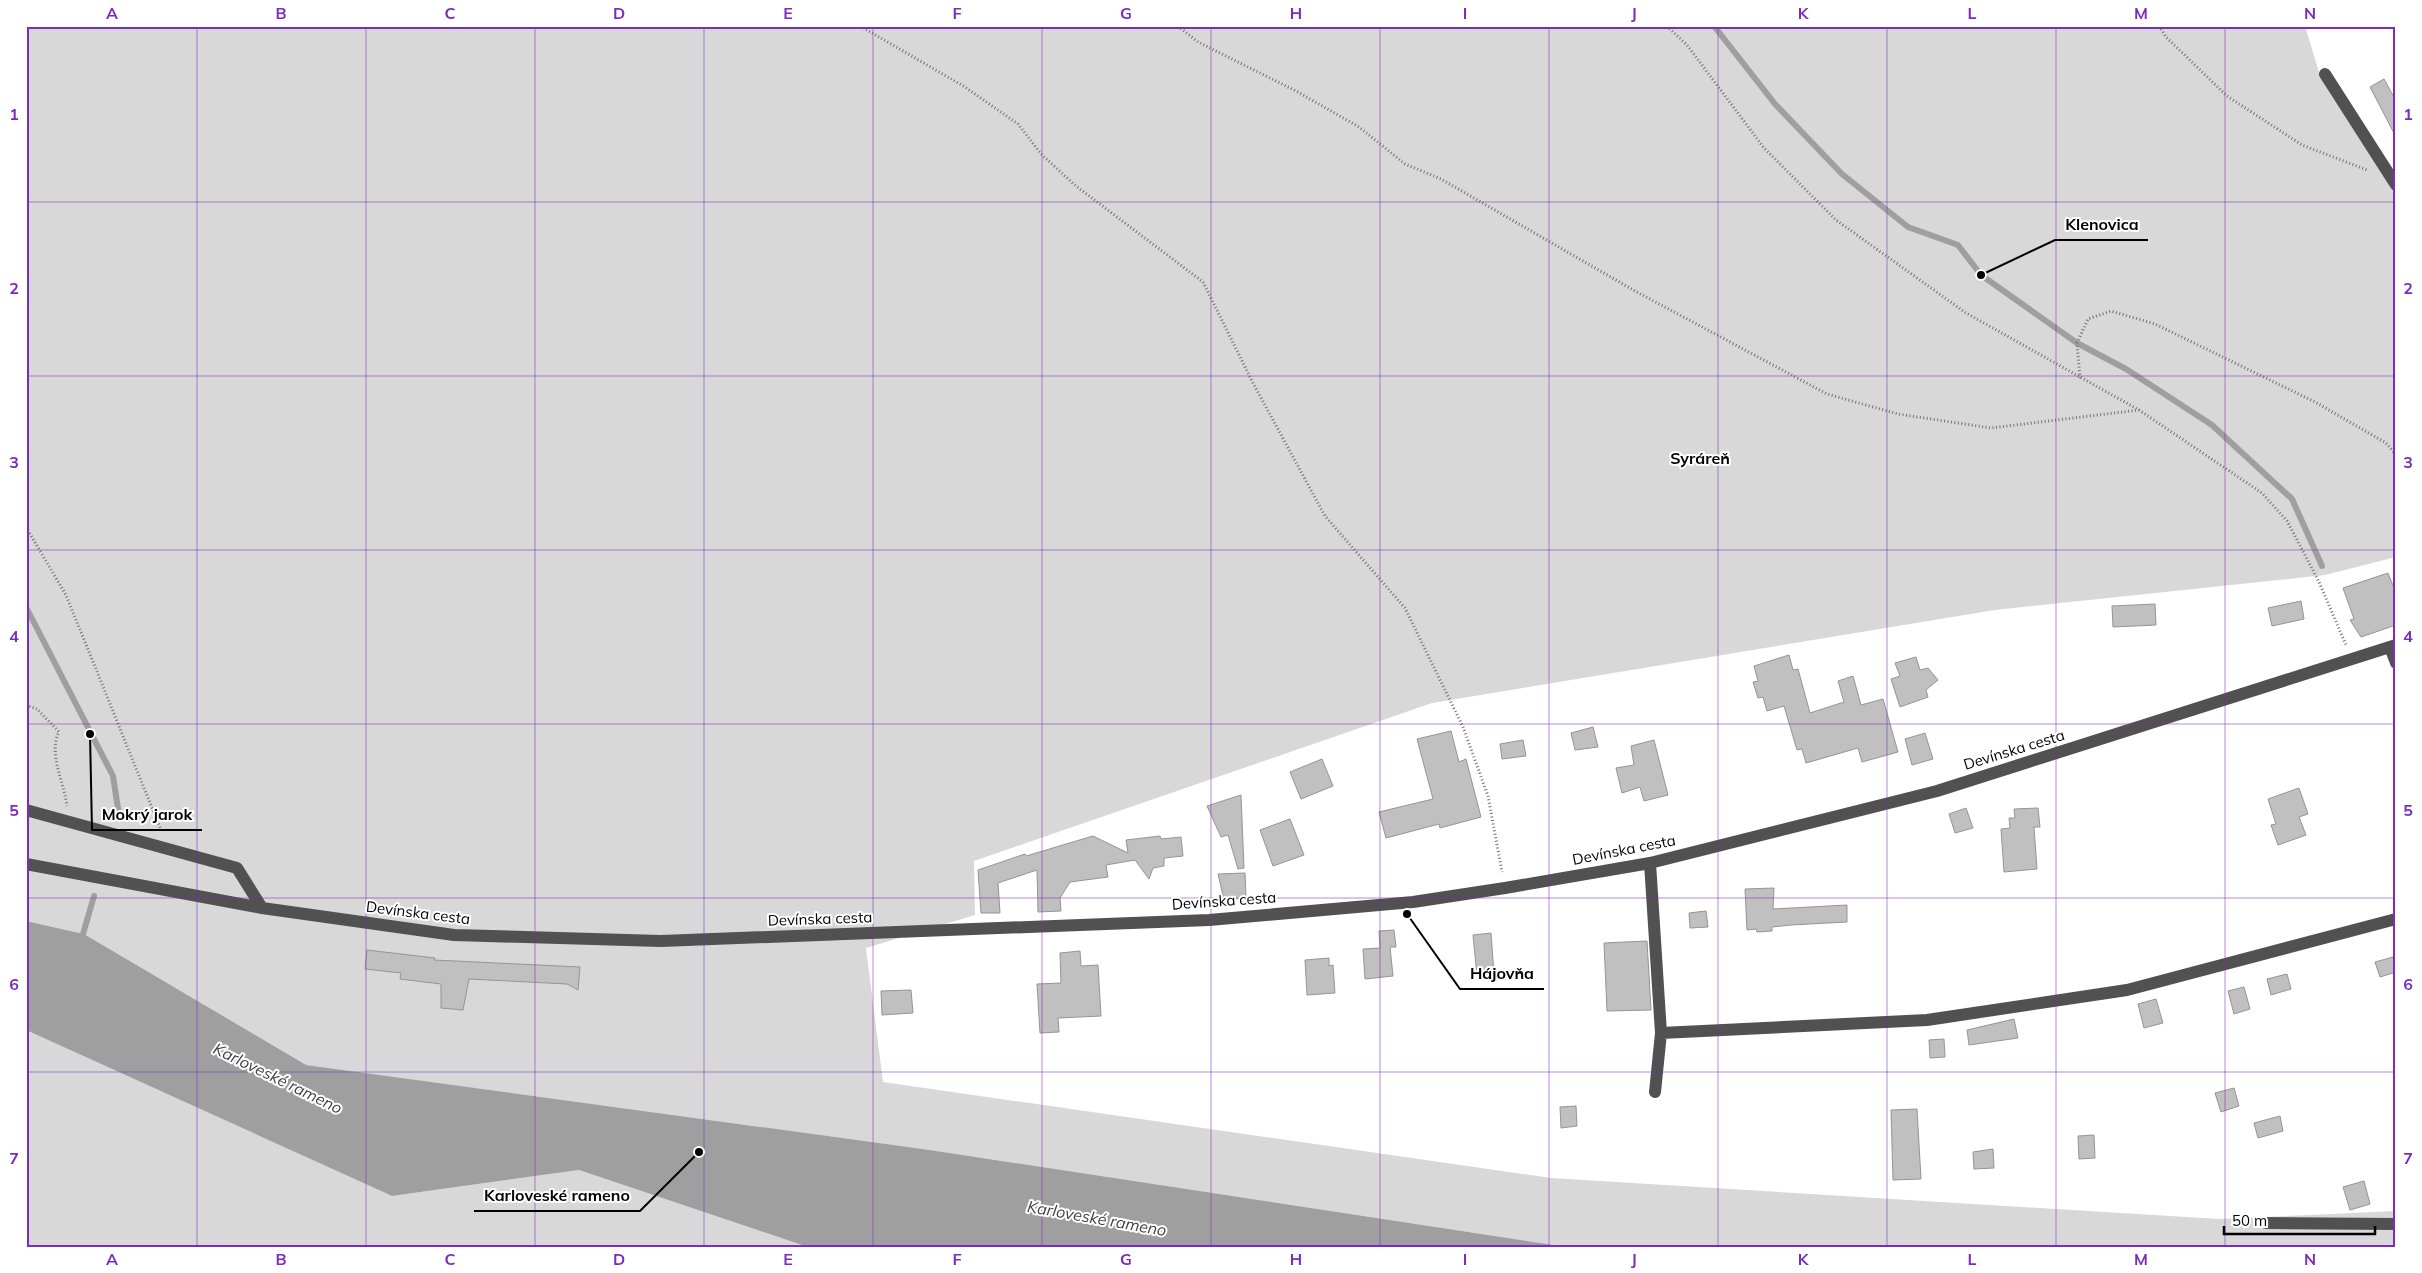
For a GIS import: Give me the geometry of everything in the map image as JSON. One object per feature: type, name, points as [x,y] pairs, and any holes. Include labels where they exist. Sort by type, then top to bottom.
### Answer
[{"type":"street","points":[[2325,74],[2394,182]]},
{"type":"street","name":"Devínska cesta","points":[[26,864],[262,908],[454,936],[661,941],[1210,920],[1413,902],[1650,863],[1937,791],[2393,646]]},
{"type":"street","points":[[2393,646],[2396,664]]},
{"type":"street","points":[[26,810],[237,868],[262,908]]},
{"type":"street","points":[[1650,863],[1661,1033],[1655,1092]]},
{"type":"street","points":[[1661,1033],[1927,1020],[2127,990],[2396,919]]},
{"type":"street","points":[[2266,1223],[2396,1224]]},
{"type":"path","points":[[860,26],[965,87],[1018,124],[1042,155],[1076,186],[1203,282],[1252,383],[1325,516],[1405,608],[1464,727],[1488,796],[1505,888]]},
{"type":"path","points":[[1178,26],[1198,42],[1296,91],[1359,127],[1405,164],[1441,179],[1635,291],[1826,394],[1898,414],[1991,428],[2139,410]]},
{"type":"path","points":[[1667,26],[1688,45],[1764,148],[1836,220],[1966,313],[2139,410],[2262,493],[2286,521],[2319,582],[2352,660]]},
{"type":"path","points":[[2159,26],[2166,37],[2227,96],[2302,145],[2394,182]]},
{"type":"path","points":[[2080,378],[2077,343],[2084,327],[2088,319],[2111,311],[2154,324],[2315,402],[2386,443],[2396,455]]},
{"type":"path","points":[[26,527],[66,595],[168,848]]},
{"type":"path","points":[[26,705],[37,709],[59,732],[54,741],[56,760],[65,787],[69,821]]},
{"type":"shaded area","points":[[26,26],[2305,26],[2319,72],[2396,196],[2396,557],[2325,575],[1995,610],[1432,703],[974,861],[975,915],[866,948],[883,1082],[1551,1178],[2219,1219],[2396,1211],[2396,1247],[1567,1247],[930,1150],[305,1065],[84,934],[26,921]]},
{"type":"shaded area","points":[[26,1030],[392,1196],[579,1170],[808,1247],[26,1247]]},
{"type":"water","points":[[26,921],[84,934],[306,1065],[930,1150],[1567,1247],[808,1247],[579,1170],[392,1196],[26,1030]]},
{"type":"building","points":[[2384,79],[2396,101],[2396,137],[2370,87]]},
{"type":"building","points":[[2388,573],[2396,593],[2396,625],[2361,637],[2350,620],[2354,619],[2343,588]]},
{"type":"building","points":[[2301,601],[2304,619],[2272,626],[2268,608]]},
{"type":"building","points":[[2155,604],[2156,625],[2113,627],[2112,606]]},
{"type":"building","points":[[1789,655],[1793,670],[1798,669],[1810,713],[1844,702],[1838,681],[1853,676],[1861,705],[1883,699],[1898,752],[1862,762],[1858,748],[1806,763],[1802,749],[1797,750],[1784,706],[1767,711],[1763,697],[1758,698],[1753,682],[1758,681],[1754,666]]},
{"type":"building","points":[[1916,657],[1920,670],[1928,668],[1938,680],[1926,690],[1928,697],[1900,707],[1891,679],[1900,676],[1895,663]]},
{"type":"building","points":[[1593,727],[1598,747],[1575,750],[1571,733]]},
{"type":"building","points":[[1451,731],[1459,762],[1466,759],[1481,817],[1440,828],[1439,824],[1386,838],[1379,812],[1433,799],[1417,739]]},
{"type":"building","points":[[1925,733],[1933,759],[1912,765],[1905,739]]},
{"type":"building","points":[[1523,740],[1526,756],[1502,759],[1500,744]]},
{"type":"building","points":[[1654,740],[1668,795],[1644,801],[1640,787],[1622,793],[1616,768],[1634,765],[1631,746]]},
{"type":"building","points":[[1322,759],[1333,786],[1301,799],[1290,772]]},
{"type":"building","points":[[2299,788],[2308,814],[2299,817],[2306,835],[2278,845],[2271,825],[2276,824],[2268,799]]},
{"type":"building","points":[[1241,795],[1244,868],[1238,869],[1228,835],[1221,837],[1207,806]]},
{"type":"building","points":[[1966,808],[1973,828],[1955,833],[1949,814]]},
{"type":"building","points":[[2038,808],[2040,827],[2034,827],[2037,869],[2004,872],[2001,829],[2010,828],[2009,818],[2015,818],[2014,809]]},
{"type":"building","points":[[1290,819],[1304,855],[1273,866],[1260,830]]},
{"type":"building","points":[[1093,836],[1128,853],[1126,840],[1160,836],[1161,839],[1181,837],[1183,856],[1164,858],[1164,866],[1153,868],[1149,879],[1135,860],[1106,865],[1108,877],[1070,882],[1060,898],[1061,911],[1038,912],[1037,870],[998,883],[1000,913],[981,913],[978,870],[1025,854],[1026,856]]},
{"type":"building","points":[[1245,873],[1246,898],[1224,900],[1218,874]]},
{"type":"building","points":[[1774,888],[1773,909],[1847,905],[1847,922],[1772,927],[1772,931],[1757,932],[1756,929],[1747,930],[1745,889]]},
{"type":"building","points":[[1706,911],[1708,927],[1690,928],[1689,913]]},
{"type":"building","points":[[1394,930],[1396,947],[1390,947],[1393,976],[1365,979],[1363,949],[1380,948],[1379,931]]},
{"type":"building","points":[[1491,933],[1494,974],[1477,976],[1473,935]]},
{"type":"building","points":[[1647,941],[1651,1010],[1607,1011],[1604,943]]},
{"type":"building","points":[[367,950],[435,958],[434,960],[580,967],[578,990],[567,984],[469,979],[463,1010],[441,1008],[441,984],[400,979],[401,973],[365,969]]},
{"type":"building","points":[[1080,951],[1081,966],[1098,965],[1101,1016],[1058,1018],[1059,1032],[1040,1033],[1037,984],[1061,983],[1060,953]]},
{"type":"building","points":[[2393,957],[2396,972],[2380,977],[2375,962]]},
{"type":"building","points":[[1329,958],[1329,966],[1333,965],[1335,993],[1307,995],[1305,960]]},
{"type":"building","points":[[2287,974],[2291,989],[2271,995],[2267,979]]},
{"type":"building","points":[[2244,987],[2250,1009],[2234,1014],[2228,991]]},
{"type":"building","points":[[911,990],[913,1013],[882,1015],[881,991]]},
{"type":"building","points":[[2156,999],[2163,1023],[2144,1028],[2138,1004]]},
{"type":"building","points":[[2014,1019],[2018,1038],[1969,1045],[1967,1030]]},
{"type":"building","points":[[1944,1039],[1945,1057],[1930,1058],[1929,1040]]},
{"type":"building","points":[[2234,1088],[2239,1106],[2221,1112],[2215,1093]]},
{"type":"building","points":[[1576,1106],[1577,1126],[1561,1128],[1560,1107]]},
{"type":"building","points":[[1917,1109],[1921,1179],[1893,1180],[1891,1110]]},
{"type":"building","points":[[2280,1116],[2283,1131],[2258,1138],[2254,1123]]},
{"type":"building","points":[[2094,1135],[2095,1158],[2079,1159],[2078,1136]]},
{"type":"building","points":[[1993,1149],[1994,1168],[1974,1169],[1973,1152]]},
{"type":"building","points":[[2364,1181],[2370,1204],[2350,1210],[2343,1187]]},
{"type":"waterway","points":[[1714,26],[1775,104],[1842,174],[1908,227],[1958,245],[1981,275],[2077,343],[2126,369],[2212,425],[2292,499],[2322,566]]},
{"type":"waterway","points":[[26,607],[113,776],[119,815]]},
{"type":"waterway","points":[[81,941],[94,896]]},
{"type":"place","name":"Klenovica","points":[[1981,275]]},
{"type":"place","name":"Mokrý jarok","points":[[90,734]]},
{"type":"place","name":"Hájovňa","points":[[1407,914]]},
{"type":"place","name":"Karloveské rameno","points":[[699,1152]]},
{"type":"district","name":"Syráreň","points":[[1700,458]]}]
